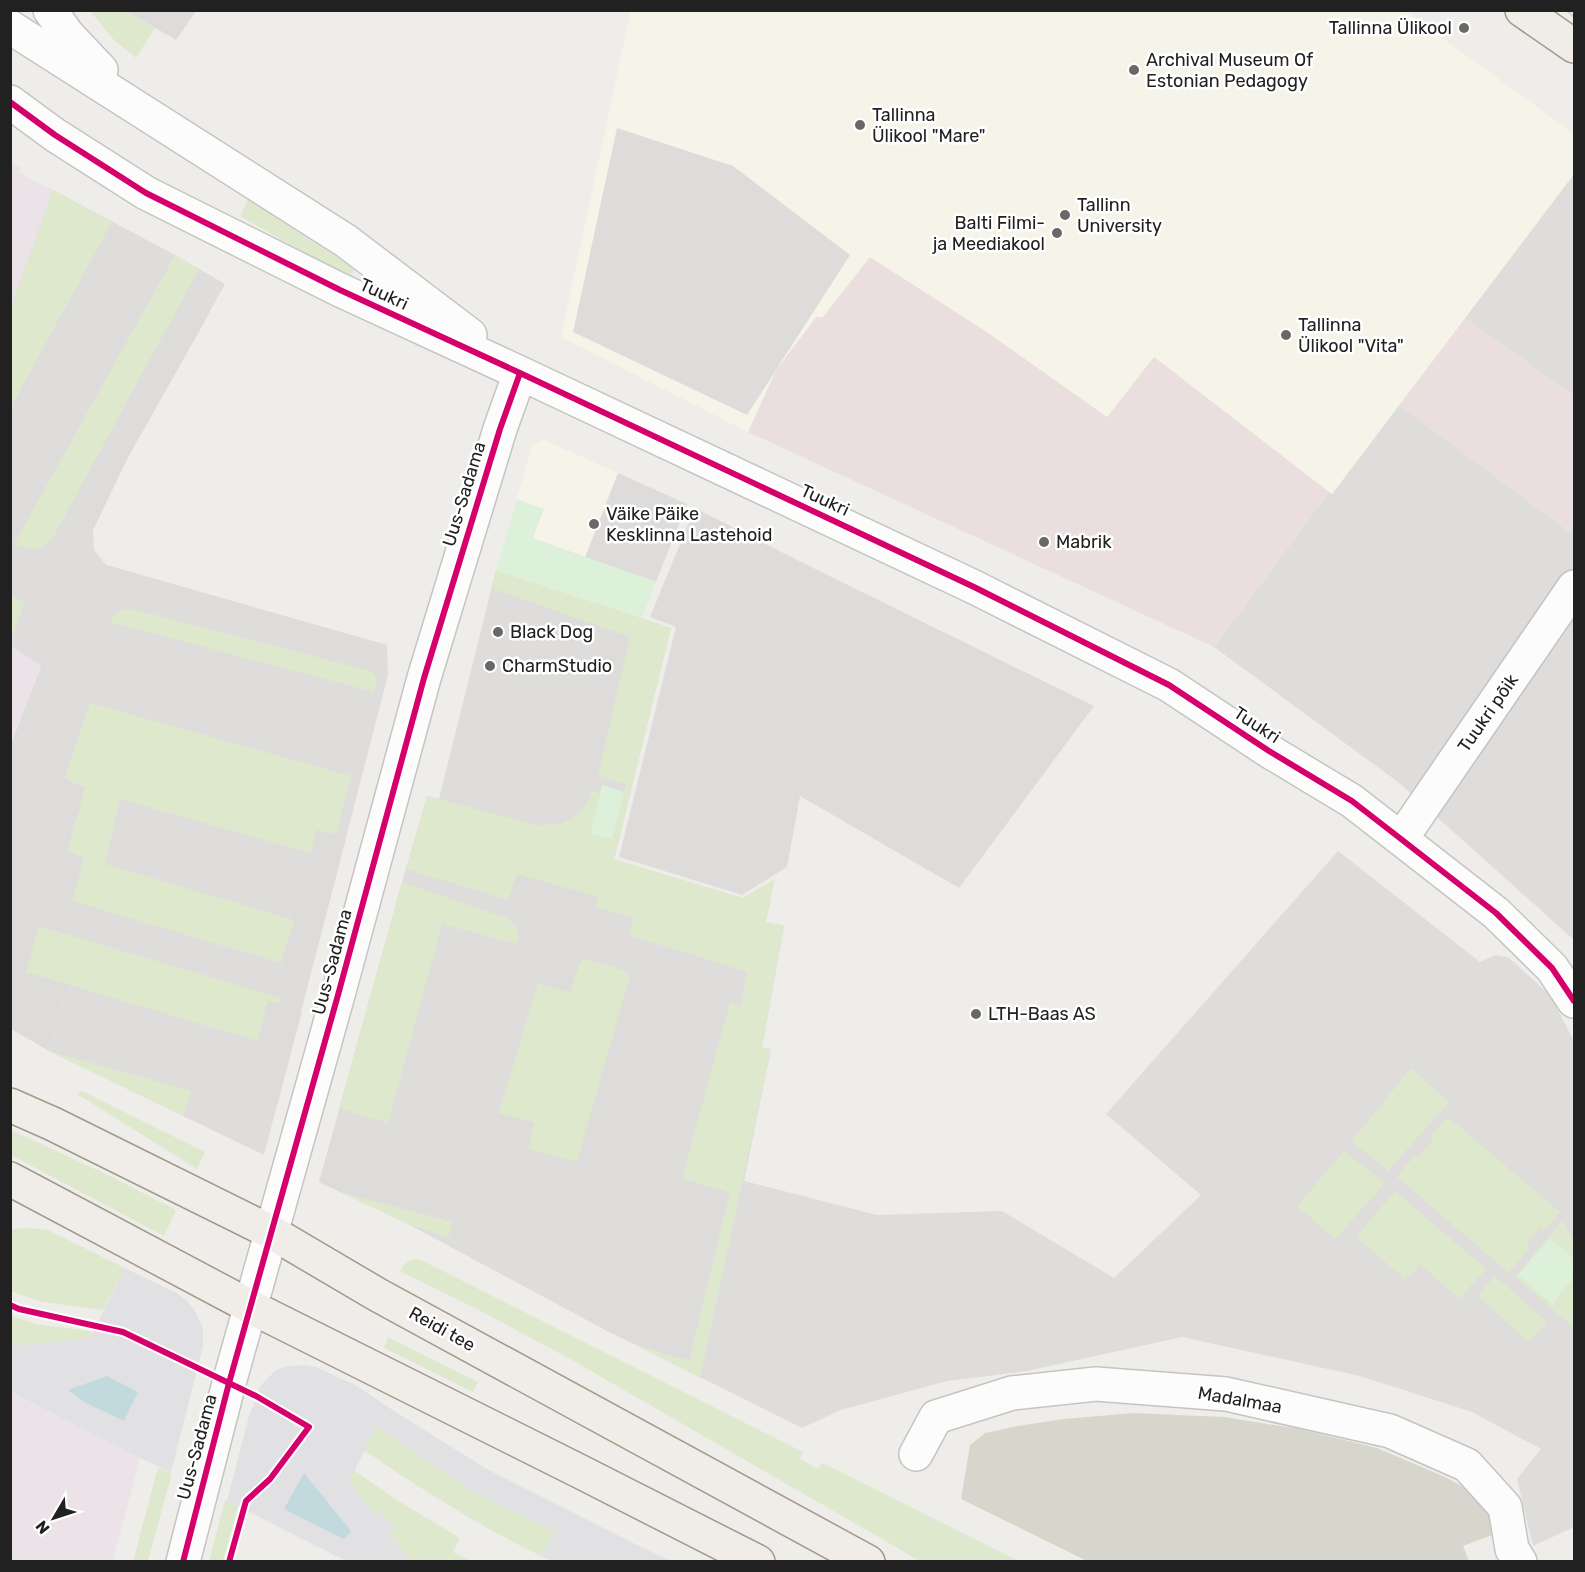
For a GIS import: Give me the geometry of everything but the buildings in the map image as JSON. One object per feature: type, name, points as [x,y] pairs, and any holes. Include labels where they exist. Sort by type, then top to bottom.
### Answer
[{"type":"main road","points":[[1522,10],[1575,46]]},
{"type":"main road","name":"Reidi tee","points":[[10,1105],[74,1134],[271,1232],[387,1299],[868,1562]]},
{"type":"main road","points":[[10,1179],[251,1307],[758,1562]]},
{"type":"street","points":[[50,10],[66,34],[135,106]]},
{"type":"street","name":"Tuukri","points":[[10,27],[346,241],[520,373]]},
{"type":"street","name":"Tuukri","points":[[10,102],[55,135],[146,194],[340,290],[974,587],[1169,685],[1269,751],[1352,801],[1401,839],[1496,913],[1552,968],[1575,1001]]},
{"type":"street","name":"Uus-Sadama","points":[[183,1562],[229,1383],[424,678],[493,451],[520,373]]},
{"type":"street","name":"Tuukri põik","points":[[1401,839],[1575,587]]},
{"type":"street","name":"Madalmaa","points":[[916,1454],[936,1417],[1012,1393],[1096,1384],[1226,1394],[1390,1431],[1467,1465],[1505,1507],[1512,1549],[1520,1562]]},
{"type":"shaded area","points":[[126,11],[196,11],[176,40]]},
{"type":"shaded area","name":"Tallinn University","points":[[631,11],[1405,11],[1574,134],[1574,174],[1332,494],[1154,357],[1107,417],[987,332],[870,257],[822,318],[817,316],[776,370],[748,432],[561,337]]},
{"type":"shaded area","points":[[617,128],[733,166],[850,255],[747,415],[573,332]]},
{"type":"shaded area","points":[[11,162],[21,168],[19,173],[53,190],[11,308]]},
{"type":"shaded area","points":[[1574,174],[1574,396],[1465,318]]},
{"type":"shaded area","points":[[53,190],[225,284],[127,459],[93,530],[94,550],[107,566],[387,645],[388,675],[264,1155],[49,1051],[68,984],[26,972],[64,933],[72,901],[85,721],[29,698],[41,666],[11,646],[10,308]]},
{"type":"shaded area","points":[[870,256],[987,332],[1107,417],[1154,356],[1329,492],[1214,647],[748,432],[776,370],[817,315],[822,318]]},
{"type":"shaded area","points":[[199,305],[210,312],[127,459],[93,530],[80,525],[117,453]]},
{"type":"shaded area","points":[[1465,318],[1574,396],[1574,526],[1570,532],[1399,405]]},
{"type":"shaded area","points":[[1399,405],[1570,532],[1574,526],[1574,940],[1398,782],[1214,647],[1329,492],[1332,494]]},
{"type":"shaded area","name":"Väike Päike Kesklinna Lastehoid","points":[[544,440],[687,504],[642,618],[496,570],[533,444]]},
{"type":"shaded area","points":[[618,473],[687,504],[656,582],[585,557]]},
{"type":"shaded area","points":[[695,508],[1094,706],[959,888],[800,796],[787,867],[742,895],[619,857],[676,627],[650,617]]},
{"type":"shaded area","points":[[107,565],[379,643],[376,655],[104,578]]},
{"type":"shaded area","points":[[496,570],[671,628],[614,860],[743,898],[774,880],[766,922],[784,926],[762,1048],[771,1049],[744,1181],[877,1215],[1002,1211],[1114,1278],[1201,1195],[1106,1114],[1338,851],[1480,962],[1495,955],[1508,957],[1550,995],[1574,1041],[1574,1527],[1533,1546],[1517,1479],[1541,1449],[1472,1412],[1360,1376],[1182,1337],[1027,1371],[947,1381],[841,1410],[802,1428],[607,1331],[406,1223],[319,1182],[427,796],[439,799]]},
{"type":"shaded area","points":[[607,632],[631,637],[599,771],[573,764]]},
{"type":"shaded area","points":[[11,646],[41,666],[11,747]]},
{"type":"shaded area","points":[[29,698],[85,720],[65,778],[85,788],[68,851],[85,858],[64,934],[39,927],[27,972],[68,984],[49,1051],[11,1029],[10,747]]},
{"type":"shaded area","points":[[317,830],[346,838],[311,972],[281,963]]},
{"type":"shaded area","points":[[516,873],[599,898],[591,924],[508,900]]},
{"type":"shaded area","points":[[1395,902],[1436,939],[1370,1016],[1326,979]]},
{"type":"shaded area","points":[[546,956],[579,966],[571,992],[538,983]]},
{"type":"shaded area","points":[[630,976],[642,980],[590,1166],[577,1162]]},
{"type":"shaded area","points":[[268,1001],[302,1011],[277,1106],[243,1094]]},
{"type":"shaded area","points":[[499,1113],[534,1123],[528,1148],[492,1138]]},
{"type":"shaded area","points":[[333,1133],[463,1182],[453,1222],[340,1192],[319,1182]]},
{"type":"shaded area","points":[[682,1178],[731,1193],[689,1360],[664,1354],[607,1331],[647,1185],[678,1193]]},
{"type":"shaded area","points":[[125,1268],[186,1300],[194,1309],[203,1328],[203,1346],[171,1472],[11,1392],[10,1346],[90,1338]]},
{"type":"shaded area","points":[[305,1365],[316,1367],[357,1386],[485,1468],[671,1561],[554,1562],[541,1556],[556,1532],[468,1489],[376,1427],[349,1482],[375,1516],[381,1511],[395,1529],[389,1534],[412,1561],[346,1561],[227,1501],[249,1416],[261,1385],[275,1371],[284,1367]]},
{"type":"shaded area","points":[[11,1392],[140,1458],[113,1561],[11,1561]]},
{"type":"shaded area","points":[[1134,1413],[1224,1417],[1299,1429],[1377,1448],[1445,1477],[1495,1504],[1497,1533],[1463,1546],[1469,1561],[1087,1561],[961,1499],[970,1445],[985,1433],[1063,1419]]},
{"type":"green space","points":[[90,11],[126,11],[155,28],[136,58],[114,40]]},
{"type":"green space","points":[[53,190],[112,222],[11,407],[11,308]]},
{"type":"green space","points":[[248,200],[355,269],[350,278],[240,216]]},
{"type":"green space","points":[[175,255],[199,269],[51,541],[33,548],[24,548],[14,544]]},
{"type":"green space","points":[[517,499],[544,509],[533,538],[656,582],[642,618],[496,570]]},
{"type":"green space","points":[[496,570],[671,628],[614,859],[743,898],[774,880],[766,922],[784,926],[762,1048],[771,1049],[700,1378],[629,1341],[664,1354],[689,1360],[730,1193],[682,1178],[730,1003],[741,1007],[747,972],[629,935],[634,918],[596,907],[598,897],[517,874],[508,900],[406,869],[427,796],[537,825],[560,824],[573,818],[586,805],[592,790],[600,793],[590,834],[612,839],[626,784],[598,775],[630,637],[491,588]]},
{"type":"green space","points":[[11,595],[25,603],[11,639]]},
{"type":"green space","points":[[128,608],[371,671],[376,678],[374,692],[110,622],[117,612]]},
{"type":"green space","points":[[90,703],[351,776],[336,834],[317,830],[311,853],[120,799],[105,864],[294,920],[281,963],[72,901],[84,858],[68,852],[85,788],[65,778]]},
{"type":"green space","points":[[602,785],[624,792],[612,839],[590,834]]},
{"type":"green space","points":[[402,882],[506,918],[515,926],[518,936],[517,944],[442,924],[388,1123],[339,1108]]},
{"type":"green space","points":[[39,926],[280,998],[279,1004],[268,1001],[258,1041],[26,972]]},
{"type":"green space","points":[[584,959],[623,970],[630,976],[577,1162],[528,1148],[534,1123],[499,1113],[538,983],[571,992],[577,970]]},
{"type":"green space","points":[[49,1051],[191,1091],[184,1116]]},
{"type":"green space","points":[[1411,1068],[1449,1102],[1388,1171],[1352,1141]]},
{"type":"green space","points":[[82,1091],[205,1152],[197,1169],[77,1094]]},
{"type":"green space","points":[[1448,1117],[1560,1212],[1544,1231],[1540,1228],[1526,1244],[1530,1247],[1509,1273],[1397,1177],[1415,1155],[1418,1157],[1434,1139],[1431,1136]]},
{"type":"green space","points":[[11,1130],[108,1175],[176,1210],[164,1236],[11,1155]]},
{"type":"green space","points":[[1344,1151],[1385,1183],[1335,1239],[1297,1206]]},
{"type":"green space","points":[[1395,1191],[1486,1269],[1459,1299],[1421,1265],[1405,1279],[1356,1237]]},
{"type":"green space","points":[[340,1192],[453,1222],[448,1238],[406,1223]]},
{"type":"green space","points":[[1563,1220],[1574,1241],[1574,1328],[1515,1277]]},
{"type":"green space","points":[[11,1229],[48,1230],[125,1268],[103,1310],[42,1302],[11,1291]]},
{"type":"green space","points":[[1550,1238],[1574,1259],[1574,1277],[1552,1304],[1518,1275]]},
{"type":"green space","points":[[419,1259],[803,1452],[800,1459],[818,1469],[823,1463],[1018,1561],[920,1561],[572,1360],[400,1271],[408,1262]]},
{"type":"green space","points":[[1495,1276],[1547,1322],[1529,1342],[1477,1296]]},
{"type":"green space","points":[[11,1316],[36,1324],[92,1332],[90,1338],[86,1340],[11,1346]]},
{"type":"green space","points":[[388,1337],[478,1382],[473,1392],[384,1348]]},
{"type":"green space","points":[[376,1427],[468,1489],[556,1532],[541,1556],[451,1506],[364,1450]]},
{"type":"green space","points":[[158,1467],[172,1473],[148,1561],[133,1562]]},
{"type":"green space","points":[[354,1470],[392,1497],[460,1538],[453,1552],[471,1561],[412,1561],[389,1533],[381,1511],[375,1516],[349,1482]]},
{"type":"green space","points":[[225,1500],[238,1506],[223,1561],[209,1562]]},
{"type":"water","points":[[107,1376],[138,1392],[124,1421],[86,1403],[68,1390]]},
{"type":"water","points":[[304,1473],[351,1531],[344,1539],[284,1509]]},
{"type":"tram line","points":[[1566,10],[1574,17]]},
{"type":"cycle path","points":[[10,102],[55,135],[146,193],[340,290],[974,587],[1169,685],[1269,751],[1352,801],[1496,913],[1552,968],[1574,1001]]},
{"type":"cycle path","points":[[183,1562],[229,1383],[424,678],[500,429],[520,373]]},
{"type":"cycle path","points":[[10,1305],[123,1332],[256,1396],[309,1427],[270,1479],[246,1501],[229,1562]]},
{"type":"place","name":"Tallinna Ülikool","points":[[1464,28]]},
{"type":"place","name":"Archival Museum Of Estonian Pedagogy","points":[[1134,70]]},
{"type":"place","name":"Tallinna Ülikool \"Mare\"","points":[[860,125]]},
{"type":"place","name":"Tallinn University","points":[[1065,215]]},
{"type":"place","name":"Balti Filmi- ja Meediakool","points":[[1057,233]]},
{"type":"place","name":"Tallinna Ülikool \"Vita\"","points":[[1286,335]]},
{"type":"place","name":"Väike Päike Kesklinna Lastehoid","points":[[594,524]]},
{"type":"place","name":"Mabrik","points":[[1044,542]]},
{"type":"place","name":"Black Dog","points":[[498,632]]},
{"type":"place","name":"CharmStudio","points":[[490,666]]},
{"type":"place","name":"LTH-Baas AS","points":[[976,1014]]}]
